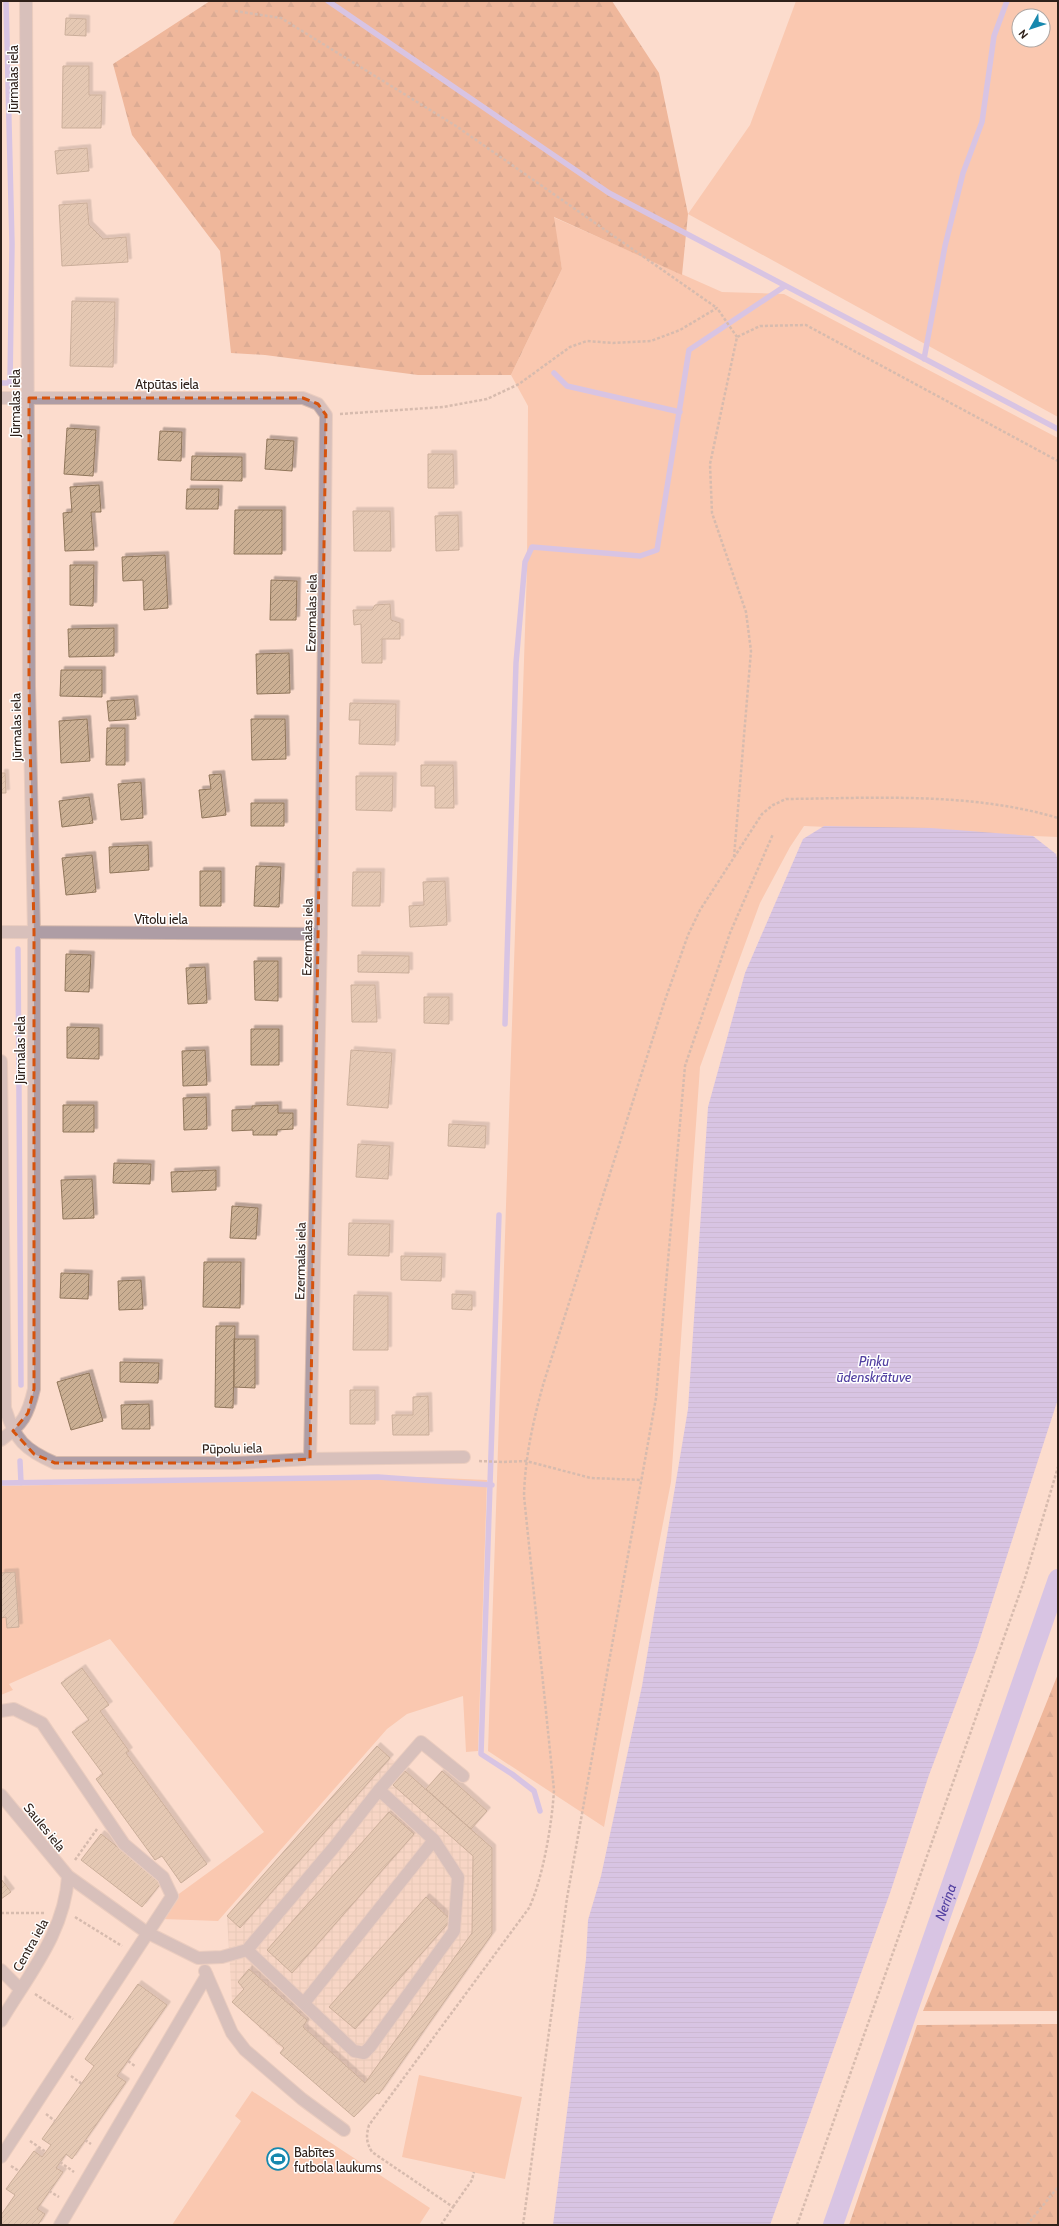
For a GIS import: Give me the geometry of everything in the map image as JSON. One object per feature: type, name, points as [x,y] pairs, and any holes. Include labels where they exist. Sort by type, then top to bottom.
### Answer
[{"type":"street","name":"Jūrmalas iela","points":[[1,1440],[13,1431],[28,1413],[34,1389],[34,932],[29,686],[29,398],[26,1]]},
{"type":"street","name":"Atpūtas iela","points":[[1,398],[303,398],[318,404],[326,415]]},
{"type":"street","name":"Ezermalas iela","points":[[310,1459],[321,934],[326,415]]},
{"type":"street","name":"Vītolu iela","points":[[1,932],[321,934]]},
{"type":"street","points":[[1,1061],[6,1408],[13,1431]]},
{"type":"street","name":"Pūpolu iela","points":[[13,1431],[34,1454],[55,1463],[236,1463],[310,1459],[464,1457]]},
{"type":"street","points":[[1,1711],[14,1708],[42,1723],[124,1844],[164,1877],[172,1896],[146,1932],[1,2157]]},
{"type":"street","points":[[344,2130],[302,2099],[245,2050],[232,2033],[198,1958],[222,1957],[247,1950],[335,1846],[379,1790],[421,1742],[463,1776]]},
{"type":"street","points":[[247,1950],[354,2051],[364,2053],[370,2047],[454,1930],[458,1877],[434,1840],[379,1790]]},
{"type":"street","name":"Saules iela","points":[[1,1795],[68,1876],[146,1932],[198,1958]]},
{"type":"street","points":[[304,2003],[434,1840]]},
{"type":"street","name":"Centra iela","points":[[1,2021],[57,1928],[66,1897],[68,1876]]},
{"type":"street","points":[[1,1970],[22,1987]]},
{"type":"street","points":[[60,2225],[94,2170],[207,1975]]},
{"type":"path","points":[[235,11],[281,18],[456,126],[717,308],[737,337],[710,464],[712,513],[746,612],[751,651],[734,858]]},
{"type":"path","points":[[326,415],[443,407],[487,399],[519,384],[570,347],[586,341],[613,343],[651,341],[680,330],[717,308]]},
{"type":"path","points":[[737,337],[760,326],[806,325],[1058,461]]},
{"type":"path","points":[[453,2207],[372,2152],[367,2145],[366,2136],[368,2125],[524,1914],[536,1891],[553,1806],[554,1790],[524,1496],[526,1461],[532,1428],[543,1385],[678,962],[700,910],[762,814],[773,805],[786,799],[917,799],[967,801],[1042,813],[1058,818]]},
{"type":"path","points":[[522,2225],[567,1898],[656,1398],[685,1066],[730,933],[773,834]]},
{"type":"path","points":[[480,1461],[526,1461],[591,1478],[642,1480]]},
{"type":"path","points":[[797,2225],[1025,1578],[1058,1467]]},
{"type":"path","points":[[79,1863],[74,1859],[106,1817]]},
{"type":"path","points":[[1,1913],[62,1913],[78,1918],[133,1952]]},
{"type":"path","points":[[22,1987],[85,2027]]},
{"type":"path","points":[[17,2132],[46,2152]]},
{"type":"path","points":[[441,2225],[472,2180],[474,2172]]},
{"type":"path","points":[[1027,2225],[1058,2187]]},
{"type":"highlighted area","points":[[29,398],[303,398],[318,404],[326,415],[327,425],[310,1459],[236,1463],[55,1463],[34,1454],[13,1431],[28,1413],[34,1389],[34,932],[29,686]]},
{"type":"shaded area","points":[[796,1],[1058,1],[1058,417],[688,214],[750,125]]},
{"type":"shaded area","points":[[553,217],[722,292],[784,294],[1058,438],[1058,837],[804,826],[790,847],[760,903],[700,1067],[671,1482],[604,1827],[488,1751],[527,569],[528,406],[511,375],[562,269]]},
{"type":"shaded area","points":[[420,1477],[487,1480],[478,1751],[466,1752],[463,1696],[407,1714],[387,1729],[218,1921],[163,1919],[176,1896],[264,1832],[110,1639],[9,1684],[13,1690],[1,1695],[1,1486]]},
{"type":"shaded area","points":[[377,1746],[492,1848],[492,1934],[379,2094],[376,2094],[354,2117],[232,2002],[227,1916]]},
{"type":"shaded area","points":[[419,2075],[522,2097],[505,2179],[402,2157]]},
{"type":"shaded area","name":"Babītes futbola laukums","points":[[252,2091],[430,2208],[419,2225],[172,2225],[241,2121],[235,2116]]},
{"type":"green space","points":[[210,1],[612,1],[659,73],[688,214],[682,275],[554,217],[562,269],[511,375],[418,375],[265,355],[231,353],[220,251],[132,135],[113,64]]},
{"type":"green space","points":[[1058,1674],[1058,2011],[923,2011]]},
{"type":"green space","points":[[1058,2024],[1058,2225],[849,2225],[917,2025]]},
{"type":"water","name":"Piņķu ūdenskrātuve","points":[[824,826],[931,828],[1033,836],[1056,854],[1058,862],[1058,1399],[977,1648],[929,1775],[890,1893],[770,2225],[553,2225],[586,1959],[588,1920],[601,1876],[642,1686],[688,1409],[708,1107],[745,973],[803,839]]},
{"type":"building","points":[[66,18],[86,19],[86,36],[65,35]]},
{"type":"building","points":[[63,66],[89,66],[89,95],[102,95],[101,128],[62,128]]},
{"type":"building","points":[[87,148],[89,171],[57,174],[55,151]]},
{"type":"building","points":[[87,203],[89,225],[103,239],[126,237],[128,262],[62,266],[59,205]]},
{"type":"building","points":[[72,301],[115,302],[113,367],[70,366]]},
{"type":"building","points":[[67,428],[96,430],[93,476],[64,474]]},
{"type":"building","points":[[160,431],[182,432],[181,461],[158,460]]},
{"type":"building","points":[[267,439],[294,441],[292,471],[265,469]]},
{"type":"building","points":[[428,454],[453,454],[454,488],[428,488]]},
{"type":"building","points":[[192,456],[242,457],[242,481],[191,480]]},
{"type":"building","points":[[99,485],[101,512],[91,512],[94,550],[65,551],[63,513],[72,512],[70,487]]},
{"type":"building","points":[[187,489],[219,489],[218,509],[186,509]]},
{"type":"building","points":[[235,510],[282,510],[282,554],[234,554]]},
{"type":"building","points":[[353,511],[390,511],[391,551],[354,551]]},
{"type":"building","points":[[458,515],[459,550],[436,551],[435,516]]},
{"type":"building","points":[[165,555],[168,608],[144,610],[143,580],[123,581],[122,557]]},
{"type":"building","points":[[70,565],[94,565],[93,606],[70,605]]},
{"type":"building","points":[[271,580],[297,581],[296,620],[270,620]]},
{"type":"building","points":[[390,604],[391,620],[400,623],[400,639],[382,639],[382,663],[362,663],[361,624],[354,625],[353,610],[372,610],[375,605]]},
{"type":"building","points":[[114,628],[114,656],[69,657],[68,629]]},
{"type":"building","points":[[289,653],[290,693],[257,694],[256,654]]},
{"type":"building","points":[[61,670],[102,670],[102,697],[60,696]]},
{"type":"building","points":[[134,699],[136,719],[109,721],[107,701]]},
{"type":"building","points":[[350,703],[396,704],[395,745],[359,744],[360,720],[349,720]]},
{"type":"building","points":[[87,719],[90,761],[61,763],[59,721]]},
{"type":"building","points":[[251,719],[285,719],[286,759],[252,760]]},
{"type":"building","points":[[107,728],[125,728],[125,765],[106,765]]},
{"type":"building","points":[[421,765],[453,765],[454,808],[435,808],[435,786],[421,786]]},
{"type":"building","points":[[1,773],[5,773],[6,793],[1,793]]},
{"type":"building","points":[[221,774],[226,815],[202,818],[199,790],[211,789],[209,775]]},
{"type":"building","points":[[356,776],[393,776],[392,811],[356,810]]},
{"type":"building","points":[[141,782],[143,818],[121,820],[118,784]]},
{"type":"building","points":[[89,797],[93,823],[62,827],[59,801]]},
{"type":"building","points":[[251,803],[284,803],[284,826],[251,826]]},
{"type":"building","points":[[148,845],[149,870],[110,873],[109,847]]},
{"type":"building","points":[[92,855],[96,892],[66,895],[62,858]]},
{"type":"building","points":[[256,866],[281,867],[279,907],[254,906]]},
{"type":"building","points":[[200,871],[221,871],[221,906],[200,906]]},
{"type":"building","points":[[353,872],[381,872],[380,906],[352,906]]},
{"type":"building","points":[[445,881],[447,925],[410,927],[409,906],[424,905],[423,882]]},
{"type":"building","points":[[66,954],[91,955],[89,992],[65,991]]},
{"type":"building","points":[[358,955],[409,956],[409,973],[358,972]]},
{"type":"building","points":[[254,961],[278,961],[278,1001],[255,1000]]},
{"type":"building","points":[[205,967],[207,1003],[188,1004],[186,968]]},
{"type":"building","points":[[351,985],[375,985],[377,1022],[352,1022]]},
{"type":"building","points":[[424,997],[449,997],[449,1024],[424,1023]]},
{"type":"building","points":[[67,1027],[99,1028],[99,1059],[67,1058]]},
{"type":"building","points":[[251,1029],[279,1029],[279,1065],[251,1065]]},
{"type":"building","points":[[205,1050],[207,1085],[183,1086],[182,1051]]},
{"type":"building","points":[[351,1050],[392,1053],[388,1108],[347,1105]]},
{"type":"building","points":[[206,1097],[207,1129],[184,1130],[183,1098]]},
{"type":"building","points":[[63,1105],[94,1105],[94,1132],[63,1132]]},
{"type":"building","points":[[278,1105],[278,1113],[293,1113],[293,1129],[277,1130],[277,1135],[253,1135],[253,1130],[232,1131],[232,1110],[252,1109],[252,1106]]},
{"type":"building","points":[[449,1124],[486,1126],[485,1148],[448,1146]]},
{"type":"building","points":[[358,1144],[390,1146],[388,1179],[356,1177]]},
{"type":"building","points":[[114,1163],[151,1164],[150,1184],[113,1183]]},
{"type":"building","points":[[216,1170],[216,1190],[172,1192],[171,1172]]},
{"type":"building","points":[[92,1179],[94,1218],[63,1219],[61,1180]]},
{"type":"building","points":[[232,1206],[258,1208],[256,1239],[230,1238]]},
{"type":"building","points":[[349,1223],[390,1224],[389,1256],[348,1255]]},
{"type":"building","points":[[401,1256],[442,1257],[441,1281],[401,1280]]},
{"type":"building","points":[[204,1262],[241,1262],[240,1308],[203,1307]]},
{"type":"building","points":[[61,1273],[89,1274],[88,1299],[60,1298]]},
{"type":"building","points":[[141,1280],[143,1309],[119,1310],[118,1281]]},
{"type":"building","points":[[452,1294],[472,1295],[472,1310],[452,1309]]},
{"type":"building","points":[[354,1295],[388,1296],[388,1350],[353,1350]]},
{"type":"building","points":[[216,1326],[235,1326],[233,1408],[215,1407]]},
{"type":"building","points":[[234,1339],[255,1339],[255,1388],[234,1387]]},
{"type":"building","points":[[120,1362],[159,1363],[158,1383],[120,1382]]},
{"type":"building","points":[[89,1373],[103,1421],[71,1430],[57,1382]]},
{"type":"building","points":[[350,1390],[375,1390],[375,1424],[350,1424]]},
{"type":"building","points":[[428,1396],[429,1435],[393,1435],[392,1415],[413,1415],[413,1397]]},
{"type":"building","points":[[149,1404],[150,1429],[122,1429],[121,1405]]},
{"type":"building","points":[[15,1572],[19,1627],[7,1628],[6,1617],[1,1618],[1,1573]]},
{"type":"building","points":[[82,1668],[109,1705],[100,1711],[129,1751],[126,1753],[207,1864],[181,1883],[162,1856],[155,1860],[96,1779],[103,1774],[72,1732],[89,1720],[61,1683]]},
{"type":"building","points":[[377,1746],[390,1758],[240,1928],[227,1916]]},
{"type":"building","points":[[405,1771],[492,1848],[492,1934],[379,2094],[377,2093],[354,2117],[280,2053],[284,2048],[232,2002],[244,1989],[238,1982],[249,1969],[307,2020],[303,2027],[365,2083],[472,1933],[473,1856],[393,1785]]},
{"type":"building","points":[[442,1771],[487,1811],[471,1829],[426,1789]]},
{"type":"building","points":[[389,1812],[414,1834],[292,1973],[267,1950]]},
{"type":"building","points":[[101,1834],[162,1882],[142,1907],[81,1860]]},
{"type":"building","points":[[1,1879],[11,1892],[1,1899]]},
{"type":"building","points":[[426,1897],[451,1920],[355,2029],[329,2007]]},
{"type":"building","points":[[138,1984],[167,2005],[117,2076],[126,2082],[72,2159],[66,2154],[56,2168],[63,2172],[37,2209],[45,2214],[38,2225],[1,2225],[1,2215],[15,2195],[6,2189],[34,2151],[42,2157],[51,2145],[42,2139],[94,2066],[85,2059]]},
{"type":"waterway","points":[[1,383],[10,383],[12,244],[6,1]]},
{"type":"waterway","points":[[328,1],[609,193],[1058,429]]},
{"type":"waterway","points":[[924,359],[945,246],[963,173],[982,122],[994,36],[1007,1]]},
{"type":"waterway","points":[[505,1024],[516,663],[525,562],[532,547],[640,556],[657,550],[689,350],[785,286]]},
{"type":"waterway","points":[[554,373],[567,386],[680,412]]},
{"type":"waterway","points":[[18,949],[21,1385]]},
{"type":"waterway","points":[[499,1215],[481,1754],[512,1774],[534,1791],[540,1811]]},
{"type":"waterway","points":[[20,1461],[21,1483]]},
{"type":"waterway","points":[[1,1483],[378,1477],[492,1485]]},
{"type":"waterway","name":"Neriņa","points":[[833,2225],[1058,1579]]},
{"type":"place","name":"Babītes futbola laukums","points":[[278,2159]]}]
